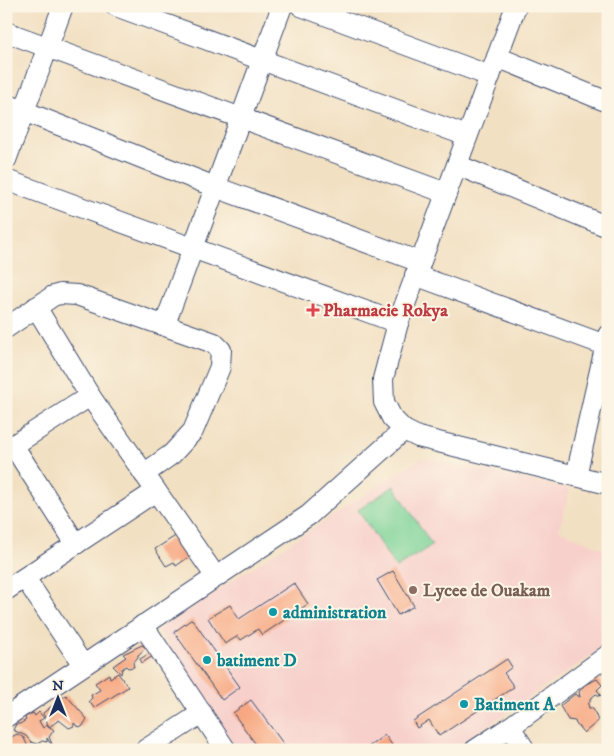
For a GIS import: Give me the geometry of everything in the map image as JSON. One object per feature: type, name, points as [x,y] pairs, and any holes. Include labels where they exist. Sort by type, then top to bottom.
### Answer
[{"type":"street","points":[[6,160],[16,107],[48,47],[63,6]]},
{"type":"street","points":[[116,6],[467,136]]},
{"type":"street","points":[[165,324],[282,6]]},
{"type":"street","points":[[300,6],[490,76]]},
{"type":"street","points":[[514,7],[398,323],[383,379],[384,402],[392,418],[404,430],[418,437],[608,484]]},
{"type":"street","points":[[6,32],[446,193]]},
{"type":"street","points":[[497,57],[608,102]]},
{"type":"street","points":[[16,107],[417,269],[606,349],[576,476]]},
{"type":"street","points":[[457,165],[608,227]]},
{"type":"street","points":[[6,180],[398,323]]},
{"type":"street","points":[[6,328],[53,296],[60,294],[77,295],[165,324],[214,343],[222,350],[220,367],[193,431],[172,454],[144,474]]},
{"type":"street","points":[[36,308],[90,396],[216,577]]},
{"type":"street","points":[[76,544],[10,448],[90,396]]},
{"type":"street","points":[[6,717],[309,515],[404,430]]},
{"type":"street","points":[[6,590],[156,491]]},
{"type":"street","points":[[25,578],[83,665]]},
{"type":"street","points":[[143,626],[226,750]]},
{"type":"street","points":[[475,750],[510,727],[608,655]]},
{"type":"street","points":[[144,750],[202,713]]},
{"type":"street","points":[[510,727],[525,750]]},
{"type":"shaded area","name":"Lycee de Ouakam","points":[[422,458],[570,489],[559,530],[608,551],[608,644],[452,750],[237,750],[157,629]]},
{"type":"green space","points":[[394,486],[432,545],[396,568],[358,510]]},
{"type":"building","points":[[6,114],[11,116],[15,122],[6,145]]},
{"type":"building","points":[[177,535],[190,556],[176,566],[174,562],[166,566],[155,549]]},
{"type":"building","points":[[393,571],[414,606],[398,615],[377,580]]},
{"type":"building","name":"administration","points":[[294,583],[308,604],[262,635],[258,629],[241,640],[238,636],[225,644],[208,618],[230,605],[239,619]]},
{"type":"building","name":"batiment D","points":[[192,619],[240,687],[222,700],[174,632]]},
{"type":"building","points":[[142,645],[146,648],[138,655],[133,663],[134,667],[128,668],[126,666],[122,669],[121,674],[113,666],[126,657],[123,654]]},
{"type":"building","points":[[150,653],[153,656],[142,663],[140,659]]},
{"type":"building","name":"Batiment A","points":[[507,659],[512,667],[504,673],[514,687],[439,736],[429,720],[417,728],[413,721]]},
{"type":"building","points":[[118,673],[128,687],[94,708],[89,701],[92,698],[91,695],[100,690],[95,683],[109,674],[110,678]]},
{"type":"building","points":[[597,679],[602,685],[597,690],[601,695],[596,694],[589,700],[591,701],[588,704],[589,708],[593,708],[598,721],[584,733],[575,721],[568,720],[560,706],[575,694],[580,697],[579,692],[584,685]]},
{"type":"building","points":[[66,695],[87,719],[82,727],[74,723],[74,726],[69,728],[59,720],[49,727],[43,713]]},
{"type":"building","points":[[251,700],[288,750],[260,750],[233,713]]},
{"type":"building","points":[[39,712],[44,718],[39,721],[43,728],[47,725],[54,730],[49,737],[52,744],[47,738],[47,742],[42,741],[37,744],[31,742],[26,736],[13,730],[16,724],[26,720],[25,717],[33,713],[35,716]]},
{"type":"building","points":[[17,734],[24,738],[28,747],[27,750],[6,750],[6,740]]},
{"type":"building","points":[[385,735],[392,745],[385,750],[364,750]]},
{"type":"place","name":"Pharmacie Rokya","points":[[313,310]]},
{"type":"place","name":"Lycee de Ouakam","points":[[413,590]]},
{"type":"place","name":"administration","points":[[273,612]]},
{"type":"place","name":"batiment D","points":[[207,660]]},
{"type":"place","name":"Batiment A","points":[[464,704]]}]
